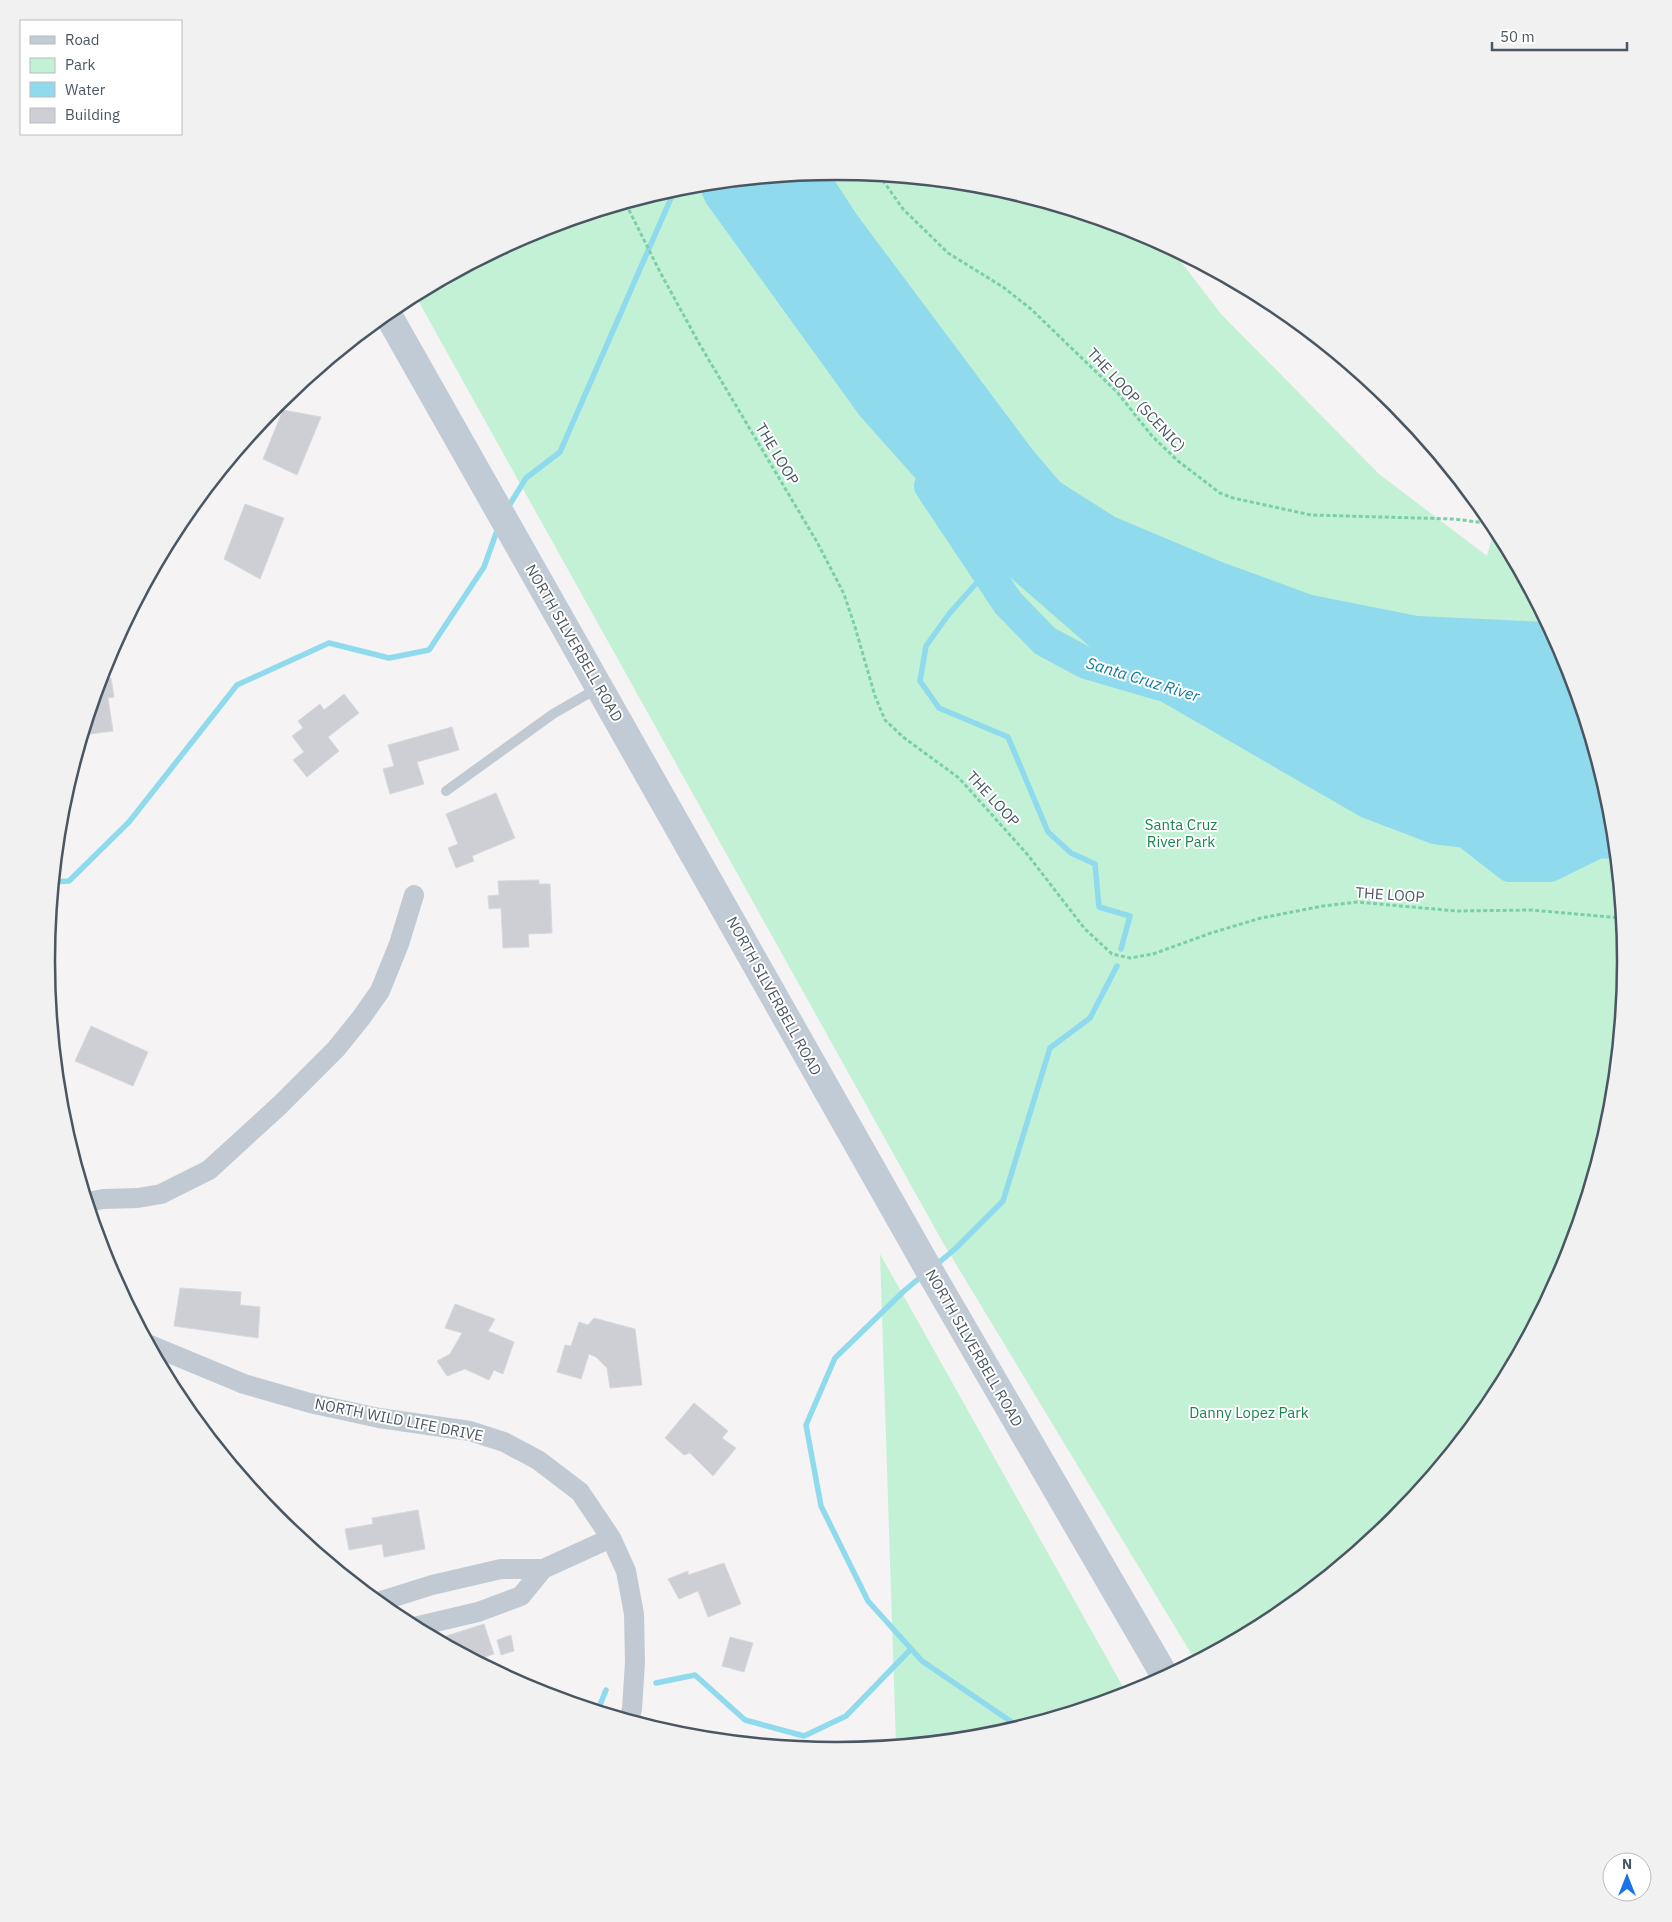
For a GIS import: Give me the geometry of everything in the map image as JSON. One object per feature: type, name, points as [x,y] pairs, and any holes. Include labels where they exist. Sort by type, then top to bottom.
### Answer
[{"type":"main road","name":"NORTH SILVERBELL ROAD","points":[[391,320],[924,1262],[1162,1670]]},
{"type":"street","points":[[93,1200],[138,1198],[161,1194],[209,1170],[280,1105],[336,1049],[380,991],[399,944],[414,895]]},
{"type":"street","name":"NORTH WILD LIFE DRIVE","points":[[159,1349],[244,1384],[310,1402],[379,1418],[470,1431],[504,1442],[538,1460],[580,1492],[611,1538],[626,1571],[634,1614],[635,1662],[631,1714]]},
{"type":"street","points":[[387,1599],[432,1585],[501,1569],[543,1569],[611,1538]]},
{"type":"street","points":[[425,1624],[478,1612],[521,1596],[543,1569]]},
{"type":"lane","points":[[446,791],[554,714],[599,687]]},
{"type":"path","name":"THE LOOP (SCENIC)","points":[[883,182],[903,209],[948,253],[1003,286],[1031,309],[1117,392],[1152,436],[1178,461],[1220,492],[1233,498],[1311,515],[1454,519],[1482,522]]},
{"type":"path","name":"THE LOOP","points":[[628,209],[700,345],[816,542],[844,594],[875,696],[885,720],[903,737],[959,778],[1027,854],[1085,929],[1112,954],[1130,958],[1154,954],[1211,933],[1261,918],[1322,906],[1357,902],[1456,911],[1530,910],[1615,917]]},
{"type":"green space","name":"Santa Cruz River Park","points":[[836,180],[938,187],[988,195],[1087,221],[1135,239],[1180,261],[1221,314],[1379,474],[1487,556],[1492,538],[1512,570],[1558,662],[1576,710],[1602,809],[1610,859],[1615,910],[1617,961],[1615,1012],[1610,1063],[1602,1113],[1576,1212],[1558,1260],[1512,1352],[1456,1436],[1423,1476],[1351,1548],[1311,1581],[1270,1610],[1192,1655],[942,1241],[419,302],[491,261],[537,239],[585,221],[684,195],[734,187]]},
{"type":"green space","points":[[880,1254],[1123,1687],[1087,1701],[988,1727],[896,1739]]},
{"type":"water","points":[[834,180],[857,215],[1032,449],[1060,482],[1115,517],[1222,562],[1312,595],[1418,616],[1539,622],[1558,662],[1576,710],[1602,809],[1610,859],[1523,855],[1432,844],[1361,817],[1136,687],[980,551],[860,416],[706,203],[701,192],[785,182]]},
{"type":"building","points":[[283,410],[321,417],[297,475],[263,459]]},
{"type":"building","points":[[245,504],[284,518],[260,579],[224,559]]},
{"type":"building","points":[[111,678],[114,697],[108,698],[113,731],[89,734],[96,710],[108,679]]},
{"type":"building","points":[[344,694],[359,713],[328,737],[339,751],[307,777],[293,760],[304,752],[292,736],[303,728],[298,721],[320,704],[324,710]]},
{"type":"building","points":[[452,727],[459,750],[417,762],[424,784],[390,794],[383,769],[394,766],[388,745]]},
{"type":"building","points":[[496,793],[515,838],[472,856],[474,861],[456,868],[448,848],[458,844],[446,814]]},
{"type":"building","points":[[539,880],[539,884],[550,884],[552,933],[528,934],[529,947],[503,948],[501,908],[489,909],[488,896],[499,895],[498,881]]},
{"type":"building","points":[[91,1026],[148,1052],[133,1086],[75,1061]]},
{"type":"building","points":[[180,1288],[241,1292],[240,1305],[260,1307],[258,1338],[174,1326]]},
{"type":"building","points":[[455,1304],[495,1319],[488,1331],[514,1342],[503,1374],[494,1370],[489,1380],[465,1369],[447,1376],[437,1361],[450,1354],[462,1333],[445,1328]]},
{"type":"building","points":[[594,1318],[635,1329],[642,1385],[610,1388],[607,1368],[596,1357],[589,1354],[581,1379],[557,1372],[565,1345],[571,1346],[579,1322],[588,1325]]},
{"type":"building","points":[[694,1403],[728,1431],[722,1438],[736,1448],[713,1476],[690,1453],[684,1455],[665,1438]]},
{"type":"building","points":[[418,1510],[425,1549],[384,1557],[382,1544],[349,1550],[345,1529],[373,1524],[372,1518]]},
{"type":"building","points":[[724,1563],[741,1604],[708,1617],[698,1591],[679,1599],[668,1579],[688,1571],[688,1575]]},
{"type":"building","points":[[484,1624],[494,1654],[484,1657],[444,1637]]},
{"type":"building","points":[[511,1635],[514,1651],[501,1655],[497,1640]]},
{"type":"building","points":[[730,1637],[753,1643],[744,1672],[722,1666]]},
{"type":"waterway","points":[[507,509],[526,478],[560,452],[671,198]]},
{"type":"waterway","name":"Santa Cruz River","points":[[930,486],[1008,603],[1045,641],[1086,663],[1161,685]]},
{"type":"waterway","points":[[60,882],[69,881],[129,822],[237,685],[329,643],[389,658],[429,650],[484,567],[498,528]]},
{"type":"waterway","points":[[987,571],[949,614],[926,646],[920,681],[939,708],[1008,737],[1048,832],[1071,853],[1095,864],[1099,907],[1130,916],[1121,949]]},
{"type":"waterway","name":"Santa Cruz River","points":[[1455,827],[1465,831],[1510,866],[1550,866],[1607,838]]},
{"type":"waterway","points":[[936,1265],[955,1249],[1003,1201],[1050,1048],[1090,1018],[1117,966]]},
{"type":"waterway","points":[[923,1275],[835,1358],[806,1425],[821,1506],[868,1601],[922,1661],[1011,1722]]},
{"type":"waterway","points":[[656,1683],[695,1675],[745,1720],[804,1736],[846,1716],[911,1649]]},
{"type":"waterway","points":[[600,1705],[606,1690]]},
{"type":"park label","name":"Danny Lopez Park","points":[[1249,1413]]}]
